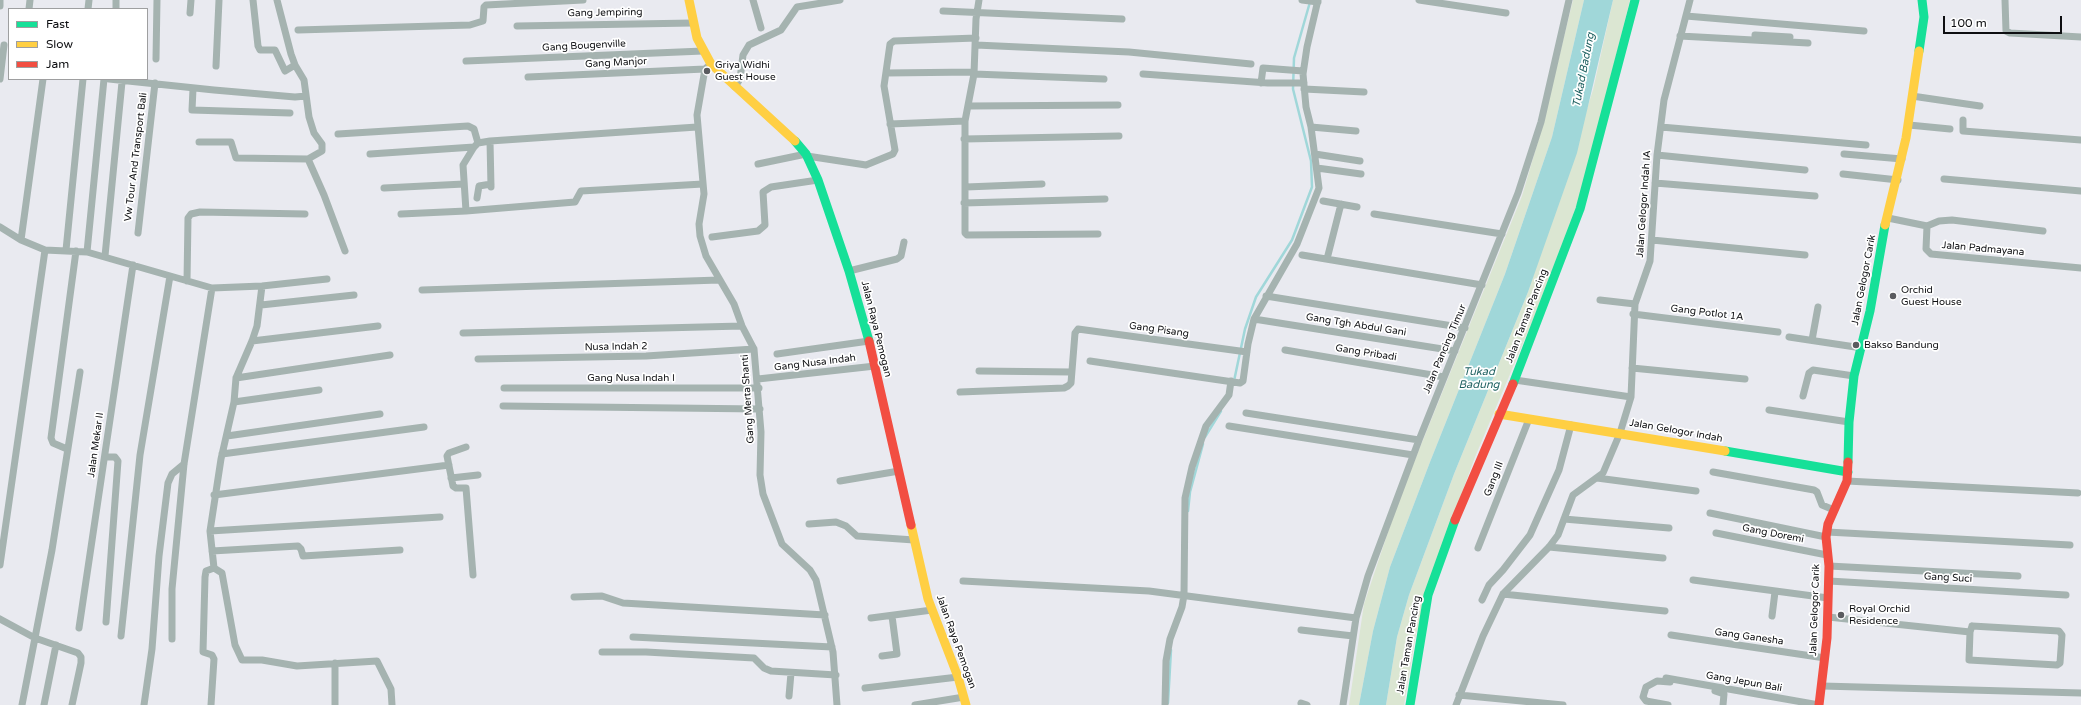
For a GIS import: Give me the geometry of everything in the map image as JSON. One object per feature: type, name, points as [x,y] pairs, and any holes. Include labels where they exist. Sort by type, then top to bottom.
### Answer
[{"type":"street","points":[[0,0],[0,6]]},
{"type":"street","points":[[156,59],[157,0]]},
{"type":"street","points":[[190,0],[190,13]]},
{"type":"street","points":[[216,66],[220,0]]},
{"type":"street","points":[[253,0],[258,46],[260,50],[275,50],[285,71],[295,65]]},
{"type":"street","points":[[199,142],[231,142],[235,158],[308,159],[318,154],[322,149],[309,117],[304,80],[295,65],[277,0]]},
{"type":"street","points":[[298,30],[470,25],[483,21],[484,7],[486,5],[523,1],[583,0]]},
{"type":"street","name":"Jalan Raya Pemogan","points":[[689,0],[697,38],[708,67],[735,87],[790,136],[806,155],[818,180],[849,271],[869,341],[914,540],[932,610],[958,677],[965,701]]},
{"type":"street","points":[[753,0],[761,28]]},
{"type":"street","points":[[735,87],[740,79],[743,55],[748,45],[781,30],[797,7],[840,0]]},
{"type":"street","points":[[979,0],[974,73],[970,106],[965,121],[965,233],[967,235],[1098,234]]},
{"type":"street","points":[[1090,361],[1235,382],[1243,381],[1245,374],[1243,351],[1254,319],[1297,244],[1319,188],[1301,70],[1307,47],[1314,1],[1302,0]]},
{"type":"street","points":[[1419,0],[1506,13]]},
{"type":"street","name":"Jalan Pancing Timur","points":[[1343,705],[1356,618],[1368,576],[1418,440],[1465,328],[1518,193],[1541,122],[1569,0]]},
{"type":"street","name":"Jalan Taman Pancing","points":[[1410,705],[1419,642],[1428,595],[1447,538],[1499,414],[1515,380],[1580,209],[1606,115],[1635,0]]},
{"type":"street","name":"Jalan Gelogor Indah IA","points":[[1456,705],[1493,613],[1504,594],[1558,535],[1574,495],[1597,478],[1608,464],[1620,433],[1631,397],[1633,314],[1650,261],[1657,155],[1664,100],[1690,0]]},
{"type":"street","name":"Jalan Gelogor Carik","points":[[1819,705],[1828,617],[1829,566],[1826,535],[1847,477],[1849,422],[1854,376],[1862,348],[1888,218],[1902,159],[1924,17],[1922,0]]},
{"type":"street","points":[[2005,0],[2006,31],[2010,33],[2081,37]]},
{"type":"street","points":[[943,12],[1122,19]]},
{"type":"street","points":[[1686,16],[1864,31]]},
{"type":"street","name":"Gang Jempiring","points":[[517,26],[693,23]]},
{"type":"street","points":[[1680,34],[1796,38]]},
{"type":"street","points":[[1680,34],[1808,43]]},
{"type":"street","points":[[758,164],[806,155],[866,165],[895,152],[884,86],[889,46],[893,41],[976,42],[1129,52],[1251,64]]},
{"type":"street","points":[[0,79],[4,46]]},
{"type":"street","name":"Gang Bougenville","points":[[466,61],[703,51]]},
{"type":"street","name":"Gang Manjor","points":[[528,77],[708,67]]},
{"type":"street","name":"Gang Merta Shanti","points":[[708,67],[698,103],[698,127],[703,184],[700,236],[706,256],[734,304],[742,326],[754,349],[762,379],[758,388],[762,446],[760,475],[763,494],[782,544],[810,570],[816,580],[832,647],[836,675],[837,705]]},
{"type":"street","points":[[1261,83],[1263,68],[1301,70]]},
{"type":"street","points":[[886,73],[974,73],[1104,79]]},
{"type":"street","points":[[1143,74],[1291,84],[1364,92]]},
{"type":"street","points":[[21,240],[43,80]]},
{"type":"street","points":[[66,250],[84,80]]},
{"type":"street","points":[[87,252],[104,80]]},
{"type":"street","points":[[113,80],[193,89],[295,97],[306,96]]},
{"type":"street","points":[[105,256],[122,82]]},
{"type":"street","name":"Vw Tour And Transport Bali","points":[[138,233],[155,84]]},
{"type":"street","points":[[193,89],[192,110],[290,113]]},
{"type":"street","points":[[1912,96],[1980,106]]},
{"type":"street","points":[[970,106],[1118,105]]},
{"type":"street","points":[[1963,120],[1963,131],[2081,140]]},
{"type":"street","points":[[890,124],[965,121]]},
{"type":"street","points":[[1908,125],[1950,129]]},
{"type":"street","points":[[338,134],[468,126],[474,129],[476,145],[464,160],[466,212]]},
{"type":"street","points":[[370,154],[476,145],[490,141],[698,127]]},
{"type":"street","points":[[1661,127],[1866,145]]},
{"type":"street","points":[[1310,128],[1356,131]]},
{"type":"street","points":[[964,139],[1119,136]]},
{"type":"street","points":[[477,198],[479,186],[491,185],[490,141]]},
{"type":"street","points":[[1315,154],[1360,161]]},
{"type":"street","points":[[1844,154],[1902,159]]},
{"type":"street","points":[[1657,155],[1805,170]]},
{"type":"street","points":[[308,159],[324,195],[344,251]]},
{"type":"street","points":[[1317,168],[1360,174]]},
{"type":"street","points":[[1843,174],[1898,180]]},
{"type":"street","points":[[712,237],[758,231],[765,225],[763,192],[771,187],[818,180]]},
{"type":"street","points":[[1944,180],[2081,190]]},
{"type":"street","points":[[1655,182],[1815,196]]},
{"type":"street","points":[[384,188],[464,184]]},
{"type":"street","points":[[401,214],[466,212],[575,202],[581,191],[703,184]]},
{"type":"street","points":[[966,187],[1042,184]]},
{"type":"street","points":[[964,203],[1105,199]]},
{"type":"street","points":[[1324,200],[1357,208]]},
{"type":"street","points":[[1327,259],[1341,204]]},
{"type":"street","points":[[187,281],[188,218],[191,214],[200,212],[305,214]]},
{"type":"street","points":[[1374,214],[1502,234]]},
{"type":"street","points":[[1888,218],[1927,226],[1939,221],[1952,220],[2043,231]]},
{"type":"street","name":"Jalan Padmayana","points":[[1927,226],[1926,249],[1931,254],[2081,268]]},
{"type":"street","points":[[0,227],[21,240],[45,250],[87,252],[105,256],[212,288],[262,286],[327,279]]},
{"type":"street","points":[[1652,240],[1805,255]]},
{"type":"street","points":[[849,271],[897,259],[901,256],[904,242]]},
{"type":"street","points":[[0,565],[45,250]]},
{"type":"street","points":[[67,449],[53,443],[51,438],[76,251]]},
{"type":"street","points":[[1302,255],[1482,286]]},
{"type":"street","name":"Jalan Mekar II","points":[[79,628],[132,265]]},
{"type":"street","points":[[121,636],[140,455],[170,276]]},
{"type":"street","points":[[422,290],[719,280]]},
{"type":"street","points":[[214,568],[210,531],[214,495],[234,402],[236,378],[252,342],[261,305],[262,286]]},
{"type":"street","points":[[172,639],[172,589],[184,464],[212,288]]},
{"type":"street","points":[[261,305],[354,295]]},
{"type":"street","points":[[1266,296],[1465,328]]},
{"type":"street","points":[[1600,300],[1635,304]]},
{"type":"street","points":[[1812,340],[1818,307]]},
{"type":"street","name":"Gang Potlot 1A","points":[[1633,314],[1778,332]]},
{"type":"street","name":"Gang Tgh Abdul Gani","points":[[1254,319],[1455,351]]},
{"type":"street","points":[[252,342],[378,326]]},
{"type":"street","points":[[463,332],[742,326]]},
{"type":"street","name":"Gang Pisang","points":[[1071,372],[1075,333],[1078,329],[1243,351]]},
{"type":"street","points":[[1788,336],[1862,348]]},
{"type":"street","points":[[777,354],[869,341]]},
{"type":"street","name":"Nusa Indah 2","points":[[478,359],[646,356],[754,349]]},
{"type":"street","name":"Gang Pribadi","points":[[1285,350],[1444,377]]},
{"type":"street","points":[[236,378],[390,355]]},
{"type":"street","name":"Gang Nusa Indah","points":[[762,379],[875,366]]},
{"type":"street","points":[[1632,368],[1745,379]]},
{"type":"street","points":[[1803,396],[1809,373],[1813,370],[1854,376]]},
{"type":"street","points":[[960,392],[1064,388],[1071,383],[1071,372],[979,371]]},
{"type":"street","points":[[22,705],[52,550],[80,372]]},
{"type":"street","points":[[1515,380],[1631,397]]},
{"type":"street","points":[[1165,705],[1166,661],[1170,639],[1186,596],[1185,498],[1192,467],[1206,426],[1229,395],[1235,382]]},
{"type":"street","name":"Gang Nusa Indah I","points":[[504,388],[758,388]]},
{"type":"street","points":[[234,402],[319,390]]},
{"type":"street","points":[[503,406],[760,409]]},
{"type":"street","points":[[1769,410],[1849,422]]},
{"type":"street","points":[[1246,413],[1418,440]]},
{"type":"street","points":[[227,436],[380,414]]},
{"type":"street","name":"Jalan Gelogor Indah","points":[[1499,414],[1620,433],[1847,477]]},
{"type":"street","name":"Gang III","points":[[1478,548],[1529,419]]},
{"type":"street","points":[[1482,600],[1489,584],[1503,570],[1534,528],[1559,470],[1571,425]]},
{"type":"street","points":[[1229,426],[1413,456]]},
{"type":"street","points":[[222,454],[424,427]]},
{"type":"street","points":[[466,447],[449,453],[449,465],[453,486],[456,488],[466,488],[473,575]]},
{"type":"street","points":[[104,457],[115,457],[118,461],[106,622]]},
{"type":"street","points":[[144,705],[152,648],[158,563],[168,483],[172,474],[184,464]]},
{"type":"street","points":[[214,495],[449,465]]},
{"type":"street","points":[[840,481],[898,471]]},
{"type":"street","points":[[1713,472],[1814,490],[1817,492],[1822,505],[1834,510]]},
{"type":"street","points":[[451,478],[478,475]]},
{"type":"street","points":[[1847,477],[2078,493]]},
{"type":"street","points":[[1597,478],[1696,490]]},
{"type":"street","points":[[1710,513],[1826,535],[2070,545]]},
{"type":"street","points":[[210,531],[440,517]]},
{"type":"street","points":[[1564,519],[1669,528]]},
{"type":"street","points":[[809,524],[836,522],[846,526],[857,536],[914,540]]},
{"type":"street","name":"Gang Doremi","points":[[1716,533],[1827,555]]},
{"type":"street","points":[[212,551],[298,546],[301,548],[303,556],[400,550]]},
{"type":"street","points":[[1549,546],[1663,558]]},
{"type":"street","points":[[1829,566],[2018,576]]},
{"type":"street","points":[[214,568],[222,573],[236,645],[242,660],[262,660],[297,666],[377,661],[391,688],[392,705]]},
{"type":"street","points":[[211,705],[214,660],[212,655],[203,652],[205,577],[206,571],[214,568]]},
{"type":"street","points":[[1693,580],[1828,598]]},
{"type":"street","points":[[963,581],[1123,589],[1356,618]]},
{"type":"street","name":"Gang Suci","points":[[1829,581],[2066,595]]},
{"type":"street","points":[[1772,616],[1775,592]]},
{"type":"street","points":[[1504,594],[1665,611]]},
{"type":"street","points":[[574,597],[599,595],[623,603],[824,614]]},
{"type":"street","points":[[871,618],[932,610]]},
{"type":"street","points":[[882,656],[897,654],[892,616]]},
{"type":"street","points":[[1828,617],[1970,632]]},
{"type":"street","points":[[0,619],[35,638],[78,653],[80,657],[72,705]]},
{"type":"street","points":[[1974,626],[2059,631],[2062,635],[2060,663],[2057,665],[1969,660],[1970,632],[1971,627],[1974,626]]},
{"type":"street","points":[[1301,630],[1353,636]]},
{"type":"street","name":"Gang Ganesha","points":[[1671,635],[1825,658]]},
{"type":"street","points":[[633,637],[832,647]]},
{"type":"street","points":[[44,705],[56,645]]},
{"type":"street","points":[[602,652],[646,652],[754,658],[768,669],[791,673],[836,675]]},
{"type":"street","points":[[335,663],[335,705]]},
{"type":"street","points":[[789,696],[791,673]]},
{"type":"street","points":[[865,688],[887,687],[958,677]]},
{"type":"street","name":"Gang Jepun Bali","points":[[1666,678],[1819,705]]},
{"type":"street","points":[[1668,705],[1644,700],[1646,687],[1662,681],[1722,692],[1724,697],[1723,705]]},
{"type":"street","points":[[1822,686],[2081,693]]},
{"type":"street","points":[[1459,695],[1563,705]]},
{"type":"street","points":[[915,705],[965,701]]},
{"type":"green space","points":[[1573,0],[1584,0],[1552,137],[1505,274],[1390,567],[1373,631],[1359,705],[1349,705],[1364,604],[1399,499],[1522,196],[1541,131]]},
{"type":"green space","points":[[1613,0],[1630,0],[1582,191],[1535,315],[1475,457],[1452,520],[1416,634],[1404,705],[1386,705],[1397,637],[1409,595],[1454,474],[1528,292],[1593,90]]},
{"type":"water","name":"Tukad Badung","points":[[1584,0],[1613,0],[1577,153],[1528,292],[1454,474],[1409,595],[1397,637],[1386,705],[1359,705],[1373,631],[1390,567],[1505,274],[1552,137]]},
{"type":"waterway","points":[[1234,381],[1245,329],[1256,297],[1292,240],[1312,187],[1311,161],[1293,89],[1294,58],[1310,2]]},
{"type":"waterway","points":[[1205,437],[1221,411]]},
{"type":"waterway","points":[[1188,511],[1190,492],[1203,444]]},
{"type":"waterway","points":[[1168,703],[1171,650]]},
{"type":"traffic: fast","points":[[1513,384],[1580,209],[1635,0]]},
{"type":"traffic: fast","points":[[1919,51],[1924,17],[1922,0]]},
{"type":"traffic: fast","points":[[795,141],[806,154],[818,180],[849,271],[869,341]]},
{"type":"traffic: fast","points":[[1848,462],[1849,422],[1854,376],[1870,311],[1885,225]]},
{"type":"traffic: fast","points":[[1725,451],[1848,472]]},
{"type":"traffic: fast","points":[[1410,705],[1428,595],[1455,520]]},
{"type":"traffic: slow","points":[[689,0],[697,38],[711,64],[795,141]]},
{"type":"traffic: slow","points":[[1885,225],[1906,138],[1919,51]]},
{"type":"traffic: slow","points":[[1499,414],[1725,451]]},
{"type":"traffic: slow","points":[[911,525],[928,599],[958,677],[966,705]]},
{"type":"traffic: jam","points":[[869,341],[911,525]]},
{"type":"traffic: jam","points":[[1455,520],[1513,384]]},
{"type":"traffic: jam","points":[[1819,705],[1827,638],[1829,566],[1826,537],[1828,524],[1847,481],[1848,462]]},
{"type":"place","name":"Griya Widhi Guest House","points":[[707,71]]},
{"type":"place","name":"Orchid Guest House","points":[[1893,296]]},
{"type":"place","name":"Bakso Bandung","points":[[1856,345]]},
{"type":"place","name":"Royal Orchid Residence","points":[[1841,615]]}]
